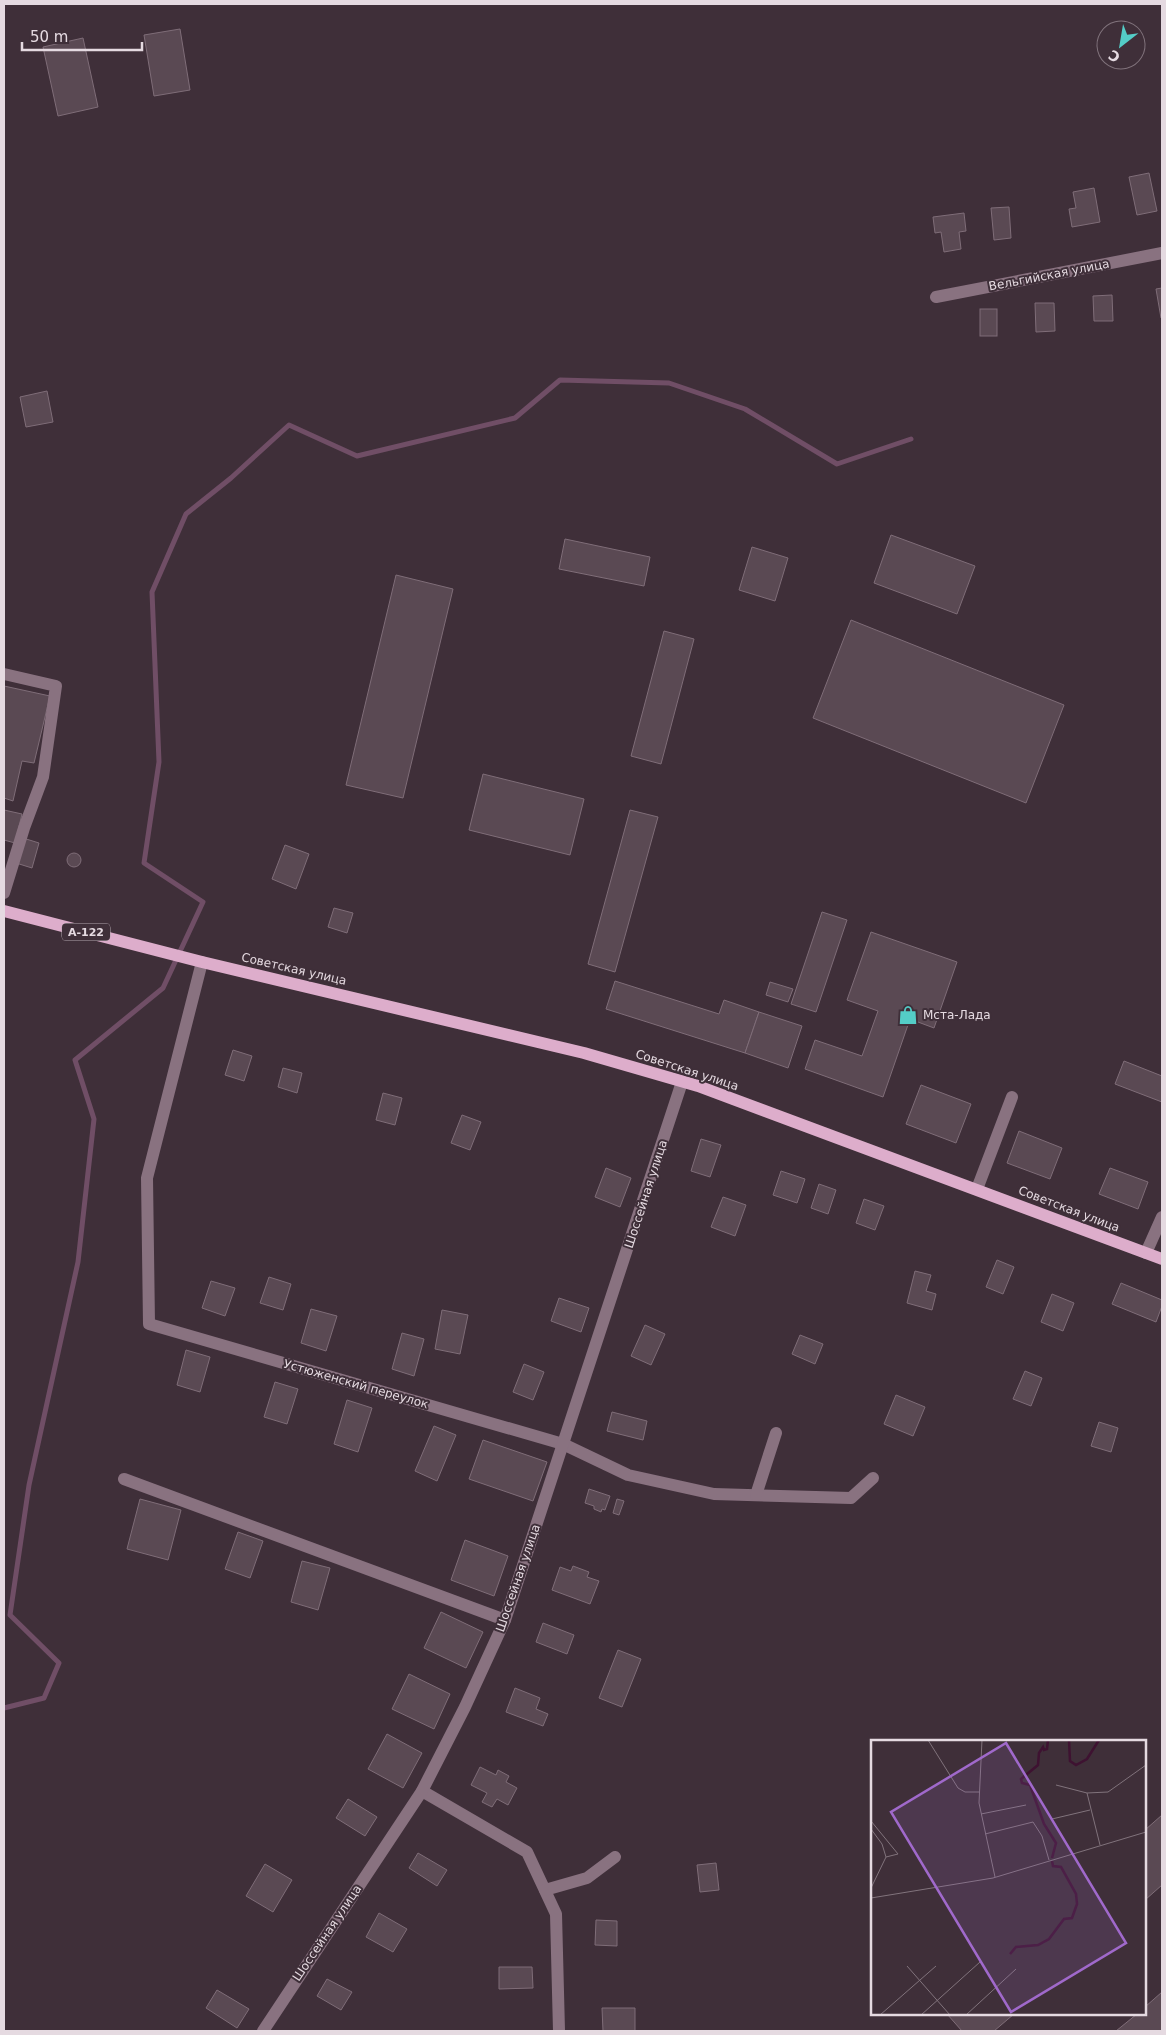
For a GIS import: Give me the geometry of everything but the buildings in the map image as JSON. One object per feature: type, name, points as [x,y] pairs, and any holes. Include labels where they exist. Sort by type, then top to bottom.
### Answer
[{"type":"main road","name":"Советская улица","points":[[4,911],[202,962],[584,1053],[682,1082],[978,1189],[1162,1259]]},
{"type":"street","name":"Вельгийская улица","points":[[936,297],[1162,253]]},
{"type":"street","points":[[4,674],[56,686],[43,777],[24,828],[4,893]]},
{"type":"street","name":"Устюженский переулок","points":[[202,962],[147,1178],[149,1324],[563,1444],[628,1475],[714,1494],[851,1498],[873,1478]]},
{"type":"street","name":"Шоссейная улица","points":[[263,2031],[422,1791],[465,1707],[505,1620],[682,1082]]},
{"type":"street","points":[[978,1189],[1012,1097]]},
{"type":"street","points":[[1146,1253],[1162,1217]]},
{"type":"street","points":[[756,1495],[776,1434]]},
{"type":"street","points":[[124,1478],[505,1620]]},
{"type":"street","points":[[422,1791],[527,1852],[556,1914],[559,2031]]},
{"type":"street","points":[[545,1890],[587,1878],[615,1857]]},
{"type":"waterway","points":[[4,1708],[44,1698],[59,1663],[10,1615],[29,1485],[78,1262],[94,1119],[75,1060],[163,988],[203,902],[144,863],[159,762],[152,592],[186,514],[231,478],[289,425],[357,456],[515,418],[560,380],[669,383],[745,409],[837,464],[911,439]]},
{"type":"place","name":"Мста-Лада","points":[[908,1015]]}]
